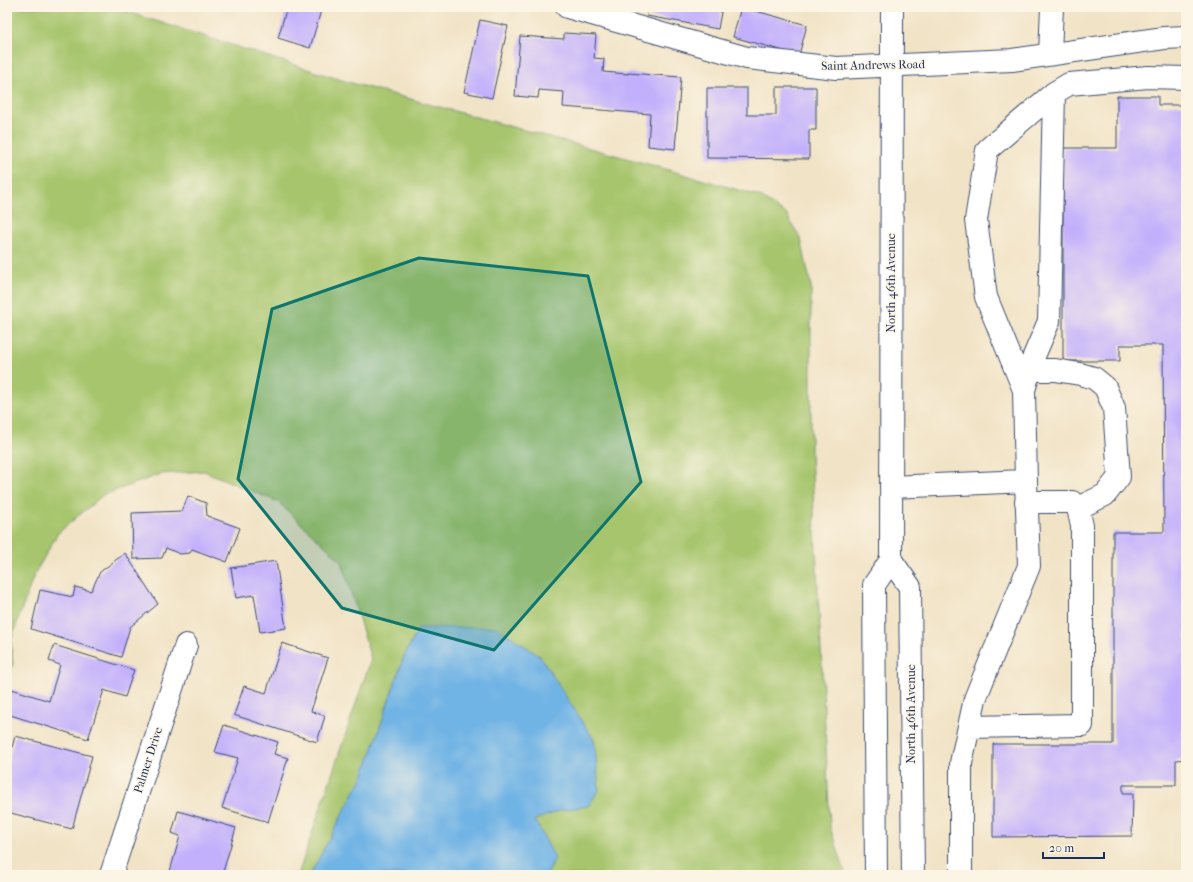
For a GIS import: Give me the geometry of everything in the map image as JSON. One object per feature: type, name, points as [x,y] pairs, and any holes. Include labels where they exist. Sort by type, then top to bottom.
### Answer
[{"type":"street","name":"Saint Andrews Road","points":[[567,7],[747,58],[836,68],[1012,60],[1164,38],[1186,38]]},
{"type":"street","name":"North 46th Avenue","points":[[892,7],[891,560],[910,586],[913,875]]},
{"type":"street","points":[[1050,54],[1052,7]]},
{"type":"street","points":[[1027,380],[986,297],[976,220],[987,150],[1054,94],[1069,84],[1148,77],[1186,78]]},
{"type":"street","points":[[961,875],[961,763],[975,699],[1029,566],[1026,491],[1027,380],[1034,356],[1049,320],[1054,94]]},
{"type":"street","points":[[1027,380],[1055,370],[1094,378],[1105,387],[1114,408],[1119,477],[1105,495],[1078,508]]},
{"type":"street","points":[[891,486],[1026,491],[1072,502],[1078,508],[1082,526],[1082,725],[969,727]]},
{"type":"street","points":[[876,875],[874,584],[891,560]]},
{"type":"street","name":"Palmer Drive","points":[[111,875],[186,645]]},
{"type":"highlighted area","points":[[419,258],[588,276],[641,482],[494,650],[342,608],[238,479],[272,309]]},
{"type":"green space","points":[[7,7],[112,7],[348,82],[759,196],[786,214],[801,239],[811,286],[811,453],[830,827],[846,875],[298,875],[371,659],[342,562],[278,502],[204,471],[161,474],[103,495],[58,533],[34,575],[11,640],[13,664],[7,685]]},
{"type":"water","points":[[496,627],[540,656],[594,740],[599,790],[588,806],[562,810],[535,820],[555,858],[547,875],[310,875],[364,774],[404,656],[419,628]]},
{"type":"building","points":[[287,7],[322,7],[310,48],[278,38]]},
{"type":"building","points":[[648,7],[722,7],[718,29],[647,16]]},
{"type":"building","points":[[741,7],[807,25],[799,55],[733,37]]},
{"type":"building","points":[[480,20],[508,26],[492,98],[464,92]]},
{"type":"building","points":[[564,33],[596,35],[594,58],[604,59],[603,72],[681,77],[675,149],[648,146],[650,114],[563,107],[564,92],[539,90],[538,98],[515,96],[520,36],[564,39]]},
{"type":"building","points":[[776,87],[816,87],[816,130],[809,130],[809,159],[707,158],[707,88],[747,88],[747,115],[776,115]]},
{"type":"building","points":[[1117,96],[1158,96],[1158,105],[1186,105],[1186,759],[1176,760],[1176,785],[1123,785],[1123,793],[1133,793],[1132,836],[993,837],[993,744],[1113,744],[1113,532],[1164,532],[1163,345],[1120,345],[1120,361],[1063,361],[1063,148],[1117,148]]},
{"type":"building","points":[[188,496],[206,503],[207,516],[240,528],[227,562],[192,549],[190,553],[180,554],[166,548],[162,558],[133,559],[132,513],[182,511]]},
{"type":"building","points":[[125,553],[158,604],[130,627],[121,657],[31,629],[40,590],[73,597],[75,587],[91,591],[100,572]]},
{"type":"building","points":[[276,561],[286,628],[260,632],[254,595],[236,598],[231,568]]},
{"type":"building","points":[[282,643],[328,658],[311,711],[325,716],[317,742],[234,715],[244,686],[266,693]]},
{"type":"building","points":[[54,645],[134,670],[125,697],[104,690],[88,739],[7,714],[7,705],[12,689],[49,701],[60,665],[49,661]]},
{"type":"building","points":[[224,725],[278,742],[274,754],[288,758],[268,822],[222,808],[238,758],[215,752]]},
{"type":"building","points":[[15,736],[92,756],[72,829],[7,812],[7,767]]},
{"type":"building","points":[[178,811],[236,828],[222,875],[169,875],[180,836],[172,833]]}]
